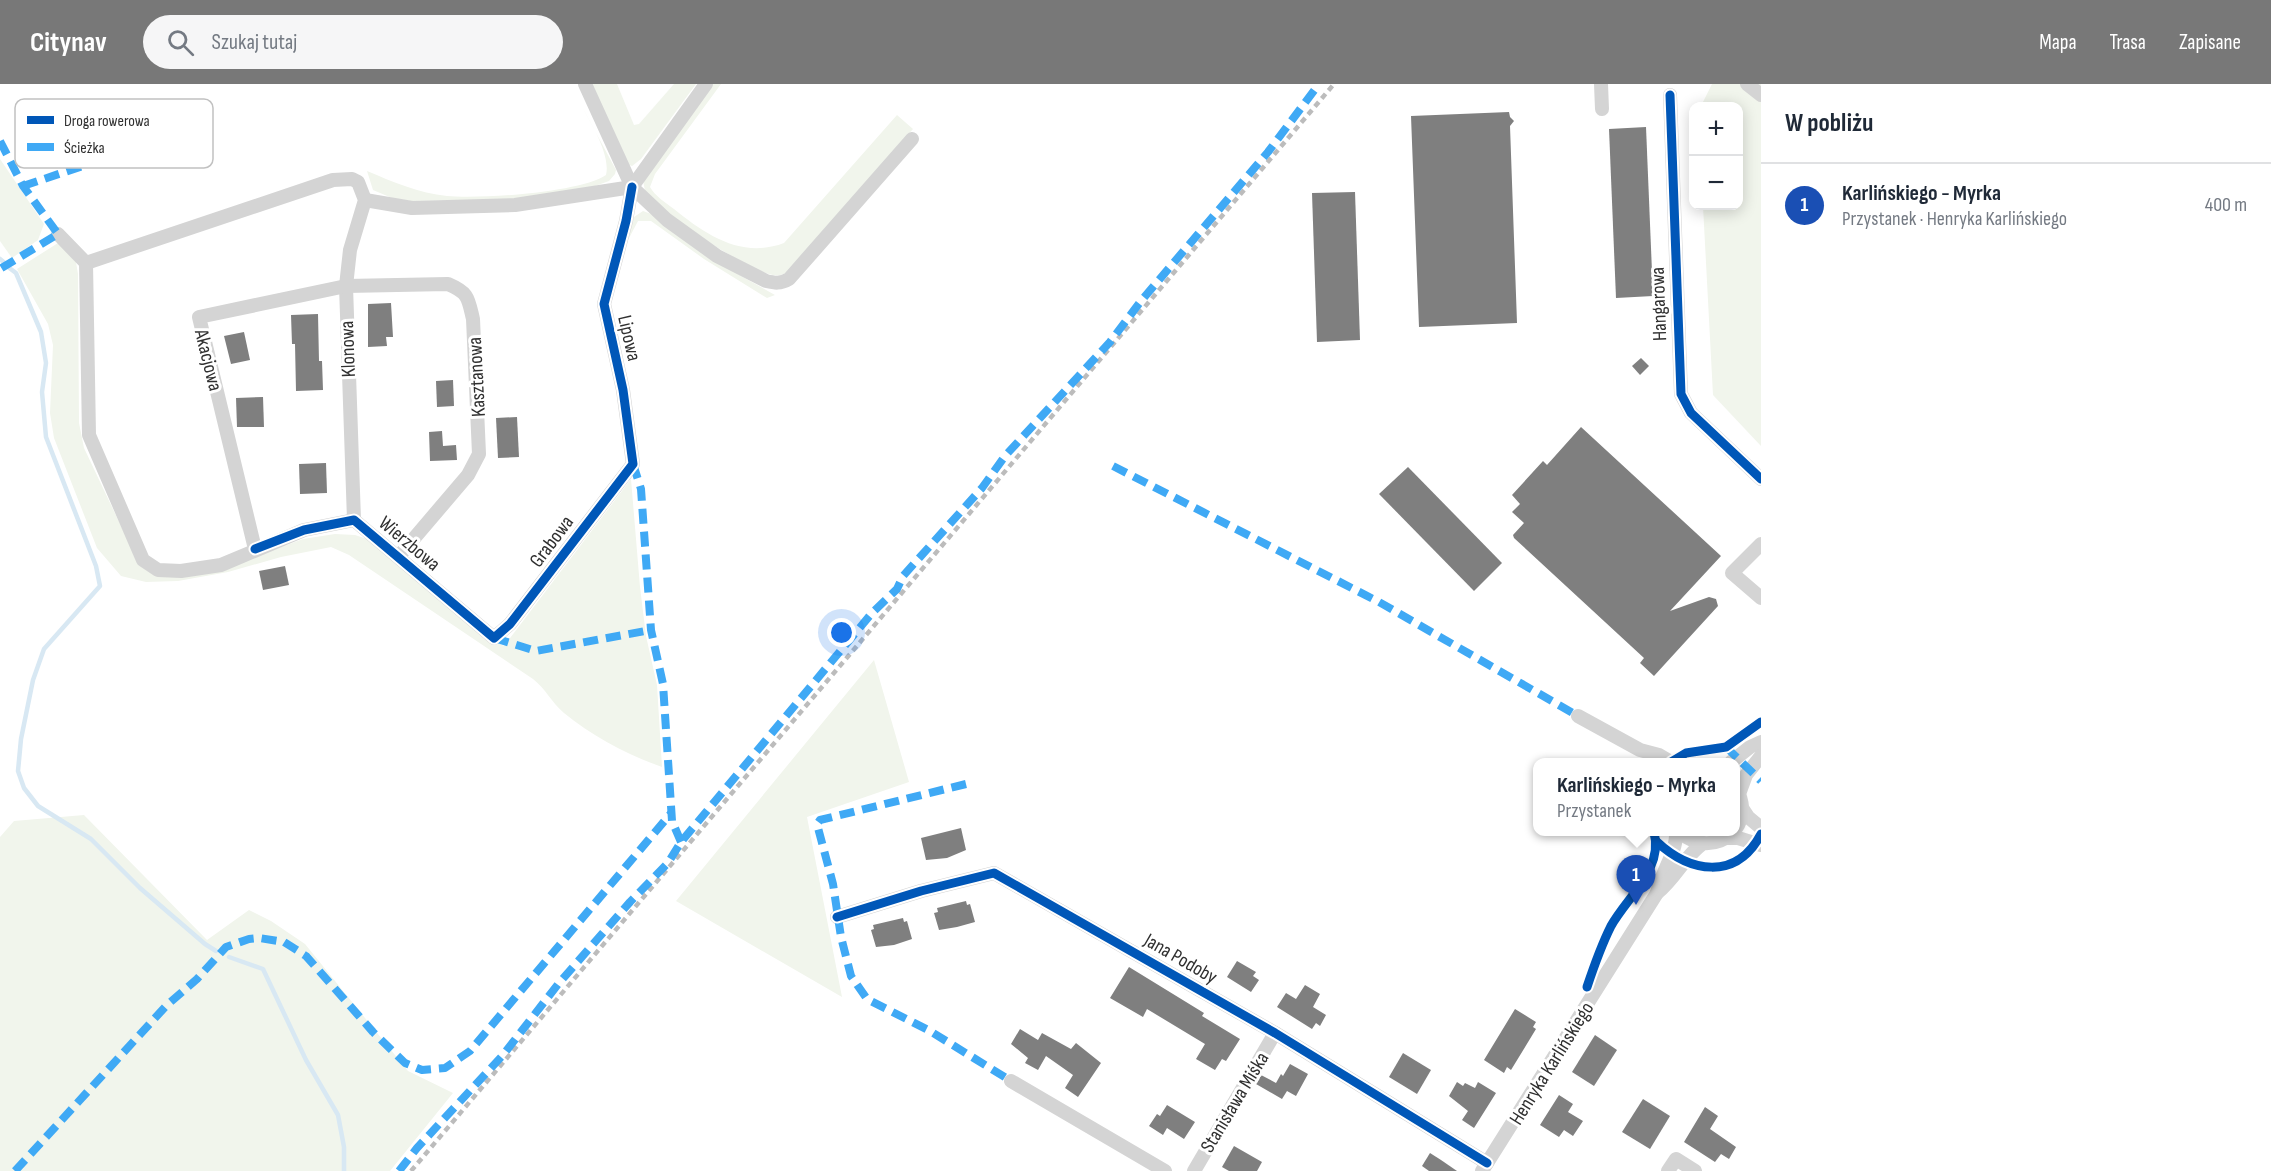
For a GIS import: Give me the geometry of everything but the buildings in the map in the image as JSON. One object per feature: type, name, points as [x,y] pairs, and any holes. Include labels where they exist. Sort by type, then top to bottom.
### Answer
[{"type":"street","points":[[585,84],[632,187],[668,220],[717,256],[766,281],[782,283],[789,279],[912,138]]},
{"type":"street","points":[[58,234],[86,263],[333,180],[352,179],[358,182],[365,200],[412,208],[515,205],[632,187],[705,84]]},
{"type":"street","points":[[1601,84],[1602,109]]},
{"type":"street","points":[[1747,84],[1761,95]]},
{"type":"street","name":"Hangarowa","points":[[1670,95],[1680,394],[1691,413],[1761,479]]},
{"type":"street","name":"Lipowa","points":[[632,187],[626,221],[604,304],[623,390],[633,464]]},
{"type":"street","name":"Klonowa","points":[[354,520],[346,286],[350,250],[365,200]]},
{"type":"street","name":"Wierzbowa","points":[[86,263],[89,435],[144,560],[158,570],[181,571],[221,565],[304,530],[354,520],[494,638]]},
{"type":"street","name":"Kasztanowa","points":[[346,286],[448,284],[462,290],[469,300],[473,318],[480,454],[468,476],[399,556]]},
{"type":"street","name":"Akacjowa","points":[[255,549],[199,317],[346,286]]},
{"type":"street","name":"Grabowa","points":[[494,638],[510,624],[633,464]]},
{"type":"street","points":[[1761,544],[1732,573],[1761,598]]},
{"type":"street","points":[[1578,716],[1640,750],[1664,758]]},
{"type":"street","points":[[1736,758],[1761,742]]},
{"type":"street","points":[[1640,750],[1645,758]]},
{"type":"street","points":[[1740,785],[1761,756]]},
{"type":"street","points":[[1740,799],[1748,817],[1761,828]]},
{"type":"street","points":[[1740,819],[1743,808]]},
{"type":"street","name":"Henryka Karlińskiego","points":[[1657,893],[1659,880],[1677,836]]},
{"type":"street","points":[[1685,836],[1702,844],[1711,844],[1726,836]]},
{"type":"street","points":[[1736,836],[1761,845]]},
{"type":"street","name":"Henryka Karlińskiego","points":[[1485,1167],[1657,893],[1672,879],[1693,850],[1702,844]]},
{"type":"street","name":"Jana Podoby","points":[[837,916],[921,891],[994,873],[1275,1033],[1485,1167]]},
{"type":"street","name":"Stanisława Miśka","points":[[1194,1171],[1275,1033]]},
{"type":"street","points":[[1011,1081],[1165,1171]]},
{"type":"street","points":[[1668,1171],[1676,1159],[1695,1171]]},
{"type":"shaded area","points":[[592,84],[617,84],[634,125],[639,124],[674,84],[696,84],[641,159],[632,166],[629,165]]},
{"type":"shaded area","points":[[712,84],[721,84],[655,174],[650,187],[661,199],[699,228],[725,242],[739,246],[769,247],[784,243],[897,115],[913,129],[786,273],[773,275],[744,263],[704,239],[666,212],[645,191],[643,180]]},
{"type":"shaded area","points":[[1712,84],[1761,84],[1761,446],[1713,395],[1703,210],[1743,210],[1743,102],[1703,102]]},
{"type":"shaded area","points":[[596,132],[616,170],[609,181],[595,186],[514,200],[410,201],[392,198],[373,190],[367,171],[416,190],[437,195],[482,197],[553,190],[593,181],[606,175],[607,167],[603,148]]},
{"type":"shaded area","points":[[0,159],[44,224],[38,240],[12,258],[0,241]]},
{"type":"shaded area","points":[[643,211],[654,215],[741,276],[775,295],[767,298],[704,259],[651,221],[638,221],[628,240],[634,217]]},
{"type":"shaded area","points":[[58,243],[76,262],[78,274],[79,423],[84,448],[139,564],[233,565],[303,539],[335,534],[355,535],[370,540],[478,632],[504,646],[631,479],[646,636],[657,685],[662,767],[623,751],[598,737],[559,709],[533,679],[349,555],[331,547],[281,557],[228,572],[178,581],[146,582],[121,576],[97,548],[54,438],[50,413],[53,345],[48,324],[17,269]]},
{"type":"shaded area","points":[[874,660],[909,782],[807,817],[842,997],[676,901]]},
{"type":"shaded area","points":[[84,815],[207,940],[249,910],[271,921],[305,944],[408,1071],[453,1093],[390,1171],[0,1171],[0,837],[14,821]]},
{"type":"waterway","points":[[0,259],[6,264]]},
{"type":"waterway","points":[[8,267],[16,273],[41,332],[46,363],[42,392],[46,437],[96,566],[100,586],[44,649],[33,680],[21,739],[18,771],[24,788],[38,806],[91,839],[140,888],[216,951]]},
{"type":"waterway","points":[[229,957],[263,969],[306,1060],[338,1115],[344,1147],[344,1171]]},
{"type":"railway","points":[[411,1171],[1334,84]]},
{"type":"marked path","points":[[399,1171],[417,1148],[503,1055],[559,983],[630,902],[668,863],[681,842],[872,613],[897,589],[903,576],[982,488],[1005,456],[1110,342],[1141,301],[1268,152],[1319,84]]},
{"type":"marked path","points":[[0,141],[23,186],[58,234],[0,269]]},
{"type":"marked path","points":[[23,186],[77,168]]},
{"type":"marked path","points":[[633,464],[641,489],[651,630],[663,684],[672,821],[681,842]]},
{"type":"marked path","points":[[1113,466],[1379,602],[1578,716]]},
{"type":"marked path","points":[[494,638],[536,651],[651,630]]},
{"type":"marked path","points":[[1726,747],[1737,758]]},
{"type":"marked path","points":[[1740,761],[1761,781]]},
{"type":"marked path","points":[[966,784],[820,820],[817,824],[833,884],[841,937],[851,976],[867,999],[930,1031],[1011,1081]]},
{"type":"marked path","points":[[15,1171],[166,1006],[197,979],[226,947],[249,939],[259,938],[284,942],[306,956],[373,1032],[405,1063],[422,1070],[445,1068],[470,1051],[672,812]]},
{"type":"cycle path","points":[[1670,95],[1681,394],[1691,413],[1761,479]]},
{"type":"cycle path","points":[[255,549],[304,530],[354,520],[494,638],[510,624],[633,464],[623,390],[604,304],[626,221],[632,187]]},
{"type":"cycle path","points":[[1678,758],[1686,753],[1726,747],[1761,722]]},
{"type":"cycle path","points":[[1656,841],[1683,860],[1712,867],[1726,865],[1739,859],[1751,849],[1761,834]]},
{"type":"cycle path","points":[[1587,987],[1611,926],[1649,870],[1654,858],[1655,836]]},
{"type":"cycle path","points":[[837,917],[921,891],[994,873],[1275,1033],[1487,1163]]},
{"type":"place","name":"Karlińskiego - Myrka","points":[[1636,905]]}]
